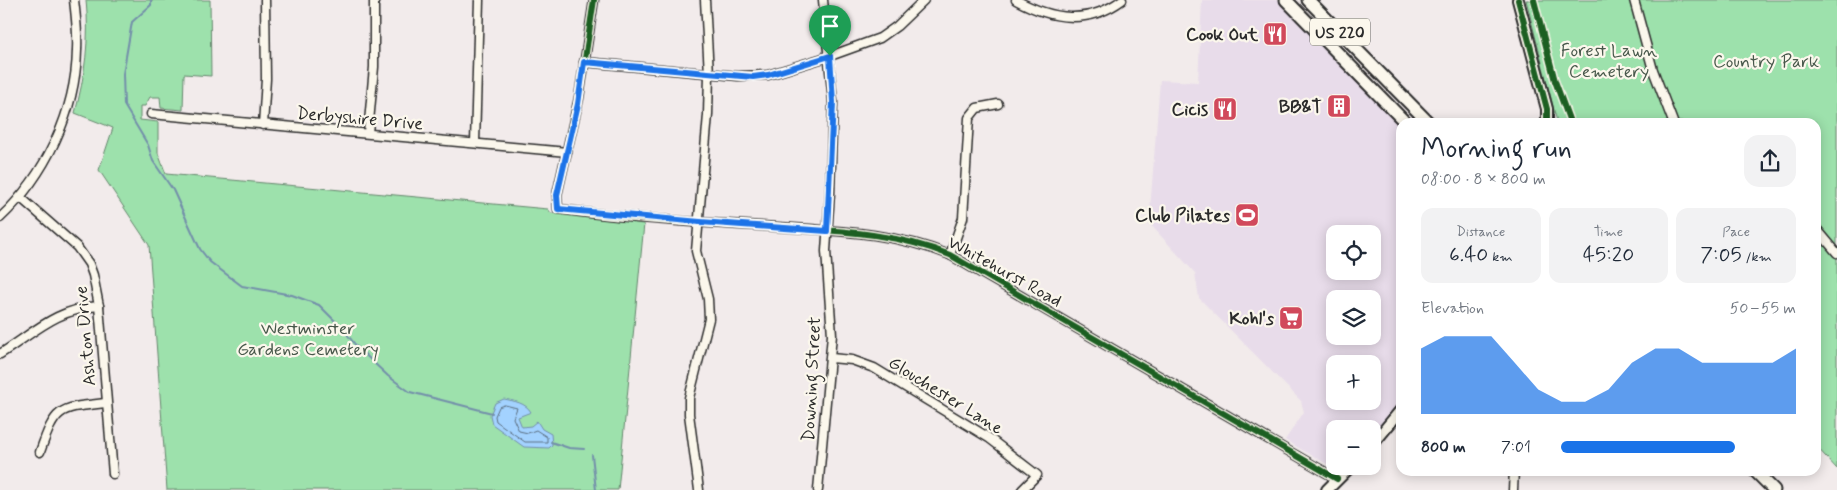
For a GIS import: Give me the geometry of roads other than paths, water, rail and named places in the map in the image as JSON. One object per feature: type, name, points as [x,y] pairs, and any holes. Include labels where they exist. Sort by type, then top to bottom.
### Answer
[{"type":"main road","name":"US 220","points":[[1286,0],[1401,118]]},
{"type":"main road","name":"US 220","points":[[1308,0],[1424,118]]},
{"type":"main road","points":[[1335,51],[1343,48],[1360,63],[1371,64]]},
{"type":"main road","points":[[1760,476],[1774,490]]},
{"type":"street","points":[[0,218],[20,197],[45,160],[67,110],[78,50],[74,0]]},
{"type":"street","points":[[263,125],[266,79],[265,0]]},
{"type":"street","points":[[368,134],[374,68],[374,0]]},
{"type":"street","points":[[475,143],[480,0]]},
{"type":"street","points":[[567,152],[594,0]]},
{"type":"street","points":[[699,490],[689,414],[689,398],[709,319],[708,299],[696,251],[707,147],[709,74],[705,0]]},
{"type":"street","name":"Downing Street","points":[[818,490],[831,358],[832,319],[826,267],[833,102],[830,56],[823,0]]},
{"type":"street","points":[[584,62],[709,74],[753,77],[768,75],[880,38],[897,26],[924,0]]},
{"type":"street","points":[[1016,0],[1054,14],[1088,17],[1107,11],[1122,0]]},
{"type":"street","points":[[1518,0],[1547,108],[1547,118]]},
{"type":"street","points":[[1634,0],[1653,70],[1671,118]]},
{"type":"street","points":[[950,255],[963,218],[969,118],[977,108],[998,104]]},
{"type":"street","name":"Derbyshire Drive","points":[[150,114],[567,152]]},
{"type":"street","name":"Whitehurst Road","points":[[567,152],[557,195],[558,209],[903,239],[950,255],[1337,479]]},
{"type":"street","name":"Ashton Drive","points":[[20,197],[84,254],[94,275],[99,306],[113,474]]},
{"type":"street","points":[[1821,234],[1837,253]]},
{"type":"street","points":[[0,354],[55,317],[74,309],[99,306]]},
{"type":"street","name":"Glouchester Lane","points":[[831,358],[852,360],[874,368],[989,438],[1037,475],[1022,490]]},
{"type":"street","points":[[40,452],[54,418],[62,410],[72,406],[106,403]]},
{"type":"street","points":[[1381,434],[1396,416]]},
{"type":"street","points":[[1327,490],[1341,475]]},
{"type":"street","points":[[1513,490],[1514,476]]},
{"type":"water","points":[[504,399],[519,403],[529,409],[531,412],[518,417],[522,427],[531,426],[537,421],[542,429],[551,434],[552,445],[549,448],[524,447],[492,424],[490,415],[495,403]]},
{"type":"waterway","points":[[151,0],[151,5],[132,22],[123,74],[124,105],[148,145],[153,161],[173,190],[200,249],[210,262],[242,286],[292,295],[319,305],[343,329],[357,347],[388,376],[410,392],[492,413]]},
{"type":"waterway","points":[[551,442],[569,448],[584,449]]},
{"type":"waterway","points":[[592,455],[596,490]]},
{"type":"place","name":"Cook Out","points":[[1275,34]]},
{"type":"place","name":"BB&T","points":[[1339,106]]},
{"type":"place","name":"Cicis","points":[[1225,109]]},
{"type":"place","name":"Club Pilates","points":[[1247,215]]},
{"type":"place","name":"Kohl's","points":[[1291,318]]},
{"type":"park label","name":"Forest Lawn Cemetery","points":[[1609,60]]},
{"type":"park label","name":"Country Park","points":[[1766,61]]},
{"type":"park label","name":"Westminster Gardens Cemetery","points":[[308,338]]}]
